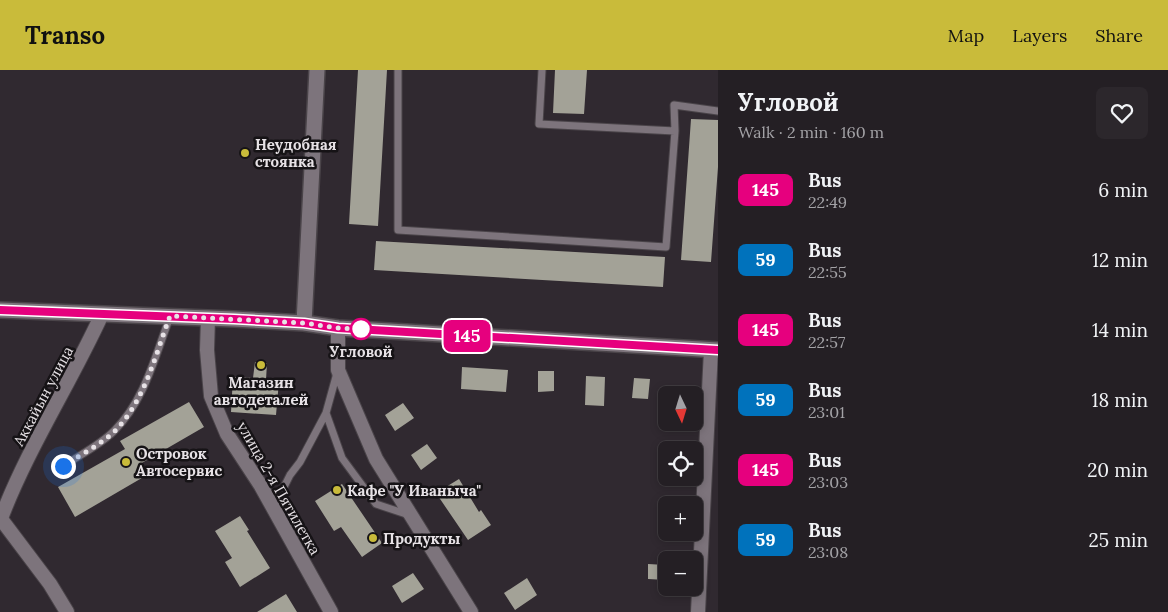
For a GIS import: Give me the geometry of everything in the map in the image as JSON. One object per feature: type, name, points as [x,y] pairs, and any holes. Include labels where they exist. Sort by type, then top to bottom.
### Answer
[{"type":"street","points":[[304,323],[317,70]]},
{"type":"street","points":[[0,310],[304,323],[338,328],[715,350],[698,612]]},
{"type":"street","name":"Аккайын улица","points":[[0,520],[45,422],[87,347],[102,314]]},
{"type":"street","name":"улица 2-я Пятилетка","points":[[208,318],[207,350],[211,396],[227,434],[261,486],[330,612]]},
{"type":"street","points":[[338,328],[338,370],[376,459],[471,612]]},
{"type":"street","points":[[0,520],[50,584],[67,612]]},
{"type":"lane","points":[[398,70],[398,230],[666,247],[675,131],[674,105],[718,111]]},
{"type":"lane","points":[[542,70],[539,124],[675,131]]},
{"type":"lane","points":[[63,466],[113,432],[130,413],[141,395],[170,316]]},
{"type":"lane","points":[[282,523],[279,497],[326,413],[338,370]]},
{"type":"lane","points":[[326,413],[342,458],[376,504],[411,515]]},
{"type":"building","points":[[358,70],[387,70],[378,226],[349,224]]},
{"type":"building","points":[[555,70],[587,70],[584,114],[553,113]]},
{"type":"building","points":[[691,119],[718,120],[718,167],[711,262],[681,260]]},
{"type":"building","points":[[376,241],[665,257],[663,287],[374,270]]},
{"type":"building","points":[[255,362],[267,363],[266,380],[279,381],[276,415],[231,412],[233,377],[253,378]]},
{"type":"building","points":[[462,367],[508,370],[506,392],[461,389]]},
{"type":"building","points":[[538,371],[554,371],[554,391],[538,392]]},
{"type":"building","points":[[586,376],[605,377],[604,406],[585,405]]},
{"type":"building","points":[[634,378],[650,379],[648,399],[632,398]]},
{"type":"building","points":[[189,402],[204,427],[140,464],[147,475],[75,517],[58,487],[125,449],[120,441]]},
{"type":"building","points":[[403,403],[414,418],[395,431],[385,415]]},
{"type":"building","points":[[427,444],[437,458],[421,470],[411,455]]},
{"type":"building","points":[[459,479],[479,512],[481,510],[491,525],[468,540],[436,493]]},
{"type":"building","points":[[342,484],[382,543],[362,557],[341,527],[334,531],[315,501]]},
{"type":"building","points":[[240,516],[270,568],[240,587],[225,562],[232,558],[215,531]]},
{"type":"building","points":[[648,564],[658,565],[658,580],[648,579]]},
{"type":"building","points":[[413,573],[424,589],[402,603],[392,586]]},
{"type":"building","points":[[527,578],[537,595],[515,610],[504,593]]},
{"type":"building","points":[[286,594],[297,612],[257,612]]},
{"type":"bus line","name":"145","points":[[0,310],[234,319],[443,335],[718,350]]},
{"type":"place","name":"Неудобная стоянка","points":[[245,153]]},
{"type":"place","name":"Угловой","points":[[361,329]]},
{"type":"place","name":"Магазин автодеталей","points":[[261,365]]},
{"type":"place","name":"Островок Автосервис","points":[[126,462]]},
{"type":"place","name":"Кафе \"У Иваныча\"","points":[[337,490]]},
{"type":"place","name":"Продукты","points":[[373,538]]},
{"type":"route","points":[[63,466],[113,432],[130,413],[141,395],[170,316],[304,323],[361,329]]}]
